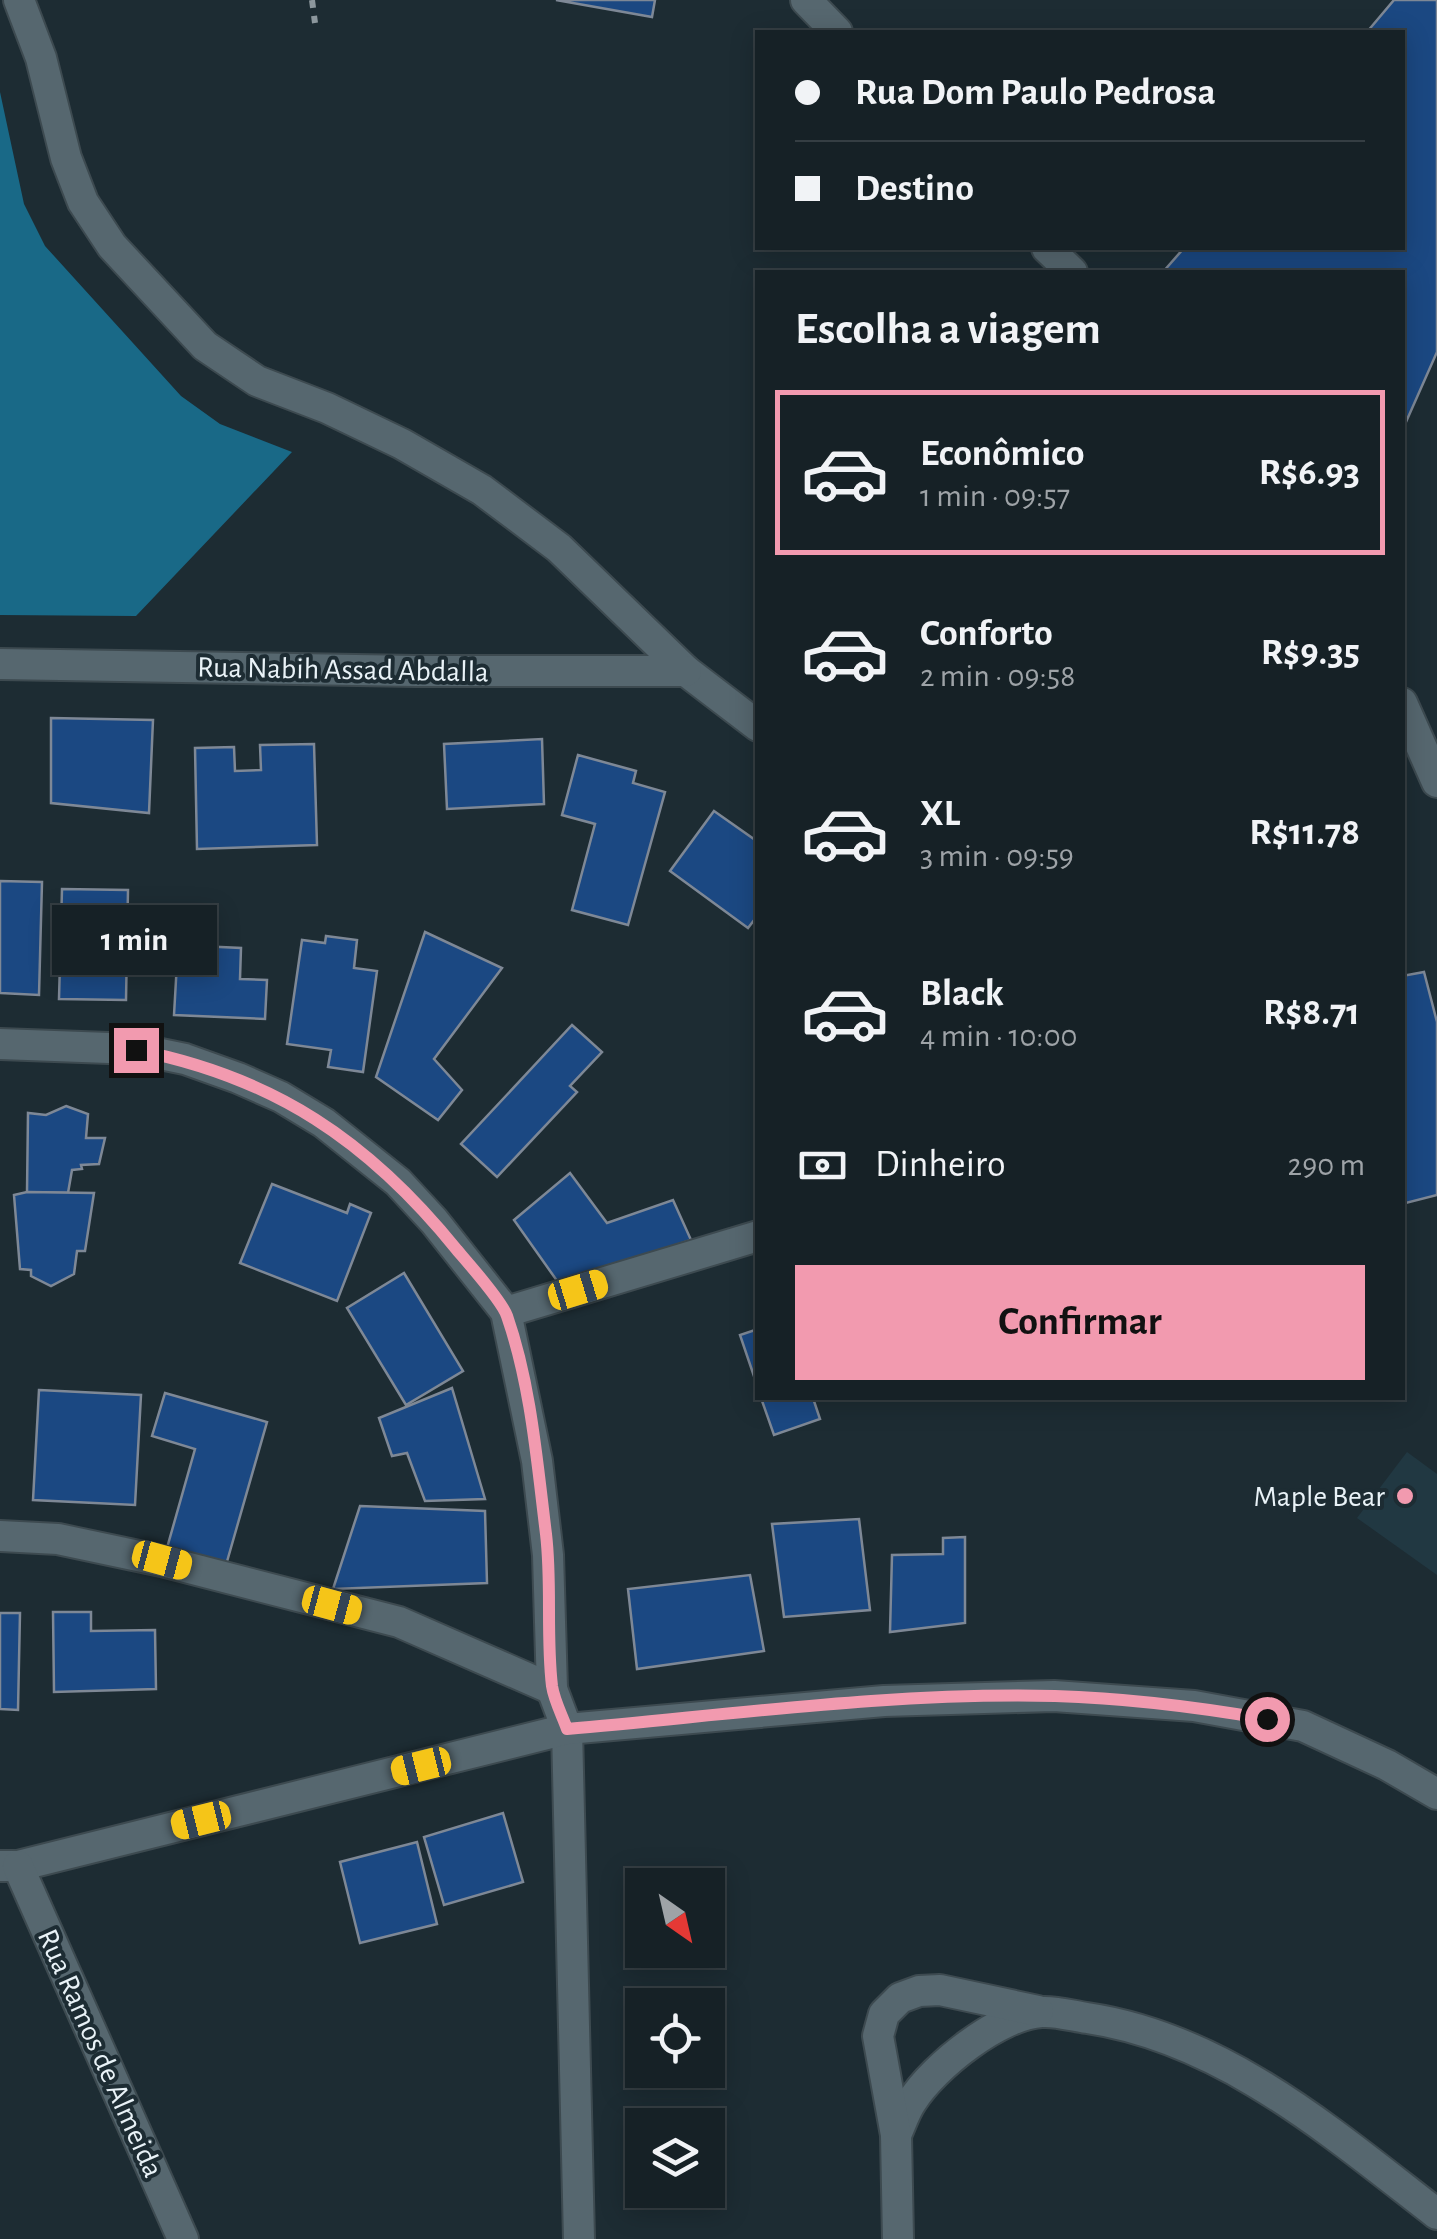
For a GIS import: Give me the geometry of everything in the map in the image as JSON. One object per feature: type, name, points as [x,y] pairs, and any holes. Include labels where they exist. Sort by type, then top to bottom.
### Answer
[{"type":"street","points":[[19,0],[41,58],[66,158],[83,202],[112,246],[205,346],[257,381],[328,408],[402,444],[482,490],[559,548],[686,671],[755,724]]},
{"type":"street","points":[[806,0],[835,30]]},
{"type":"street","points":[[1049,250],[1070,270]]},
{"type":"street","name":"Rua Nabih Assad Abdalla","points":[[0,664],[686,671]]},
{"type":"street","points":[[1405,710],[1437,782]]},
{"type":"street","points":[[0,1044],[136,1050],[185,1060],[281,1097],[324,1123],[398,1182],[506,1312],[537,1462],[548,1555],[552,1689],[567,1729],[579,2239]]},
{"type":"street","points":[[506,1312],[755,1237]]},
{"type":"street","points":[[0,1536],[58,1539],[162,1560],[399,1622],[552,1689]]},
{"type":"street","points":[[9,1866],[567,1729],[884,1701],[1054,1696],[1194,1706],[1303,1726],[1387,1765],[1437,1794]]},
{"type":"street","name":"Rua Ramos de Almeida","points":[[9,1866],[183,2239]]},
{"type":"street","points":[[898,2239],[896,2136],[878,2036],[884,2014],[900,1998],[918,1991],[940,1990],[1110,2022],[1184,2045],[1304,2111],[1437,2214]]},
{"type":"street","points":[[896,2136],[913,2099],[979,2036],[999,2024],[1042,2012]]},
{"type":"path","points":[[312,0],[315,23]]},
{"type":"shaded area","points":[[0,92],[24,204],[45,246],[181,396],[220,424],[292,452],[136,616],[0,615]]},
{"type":"shaded area","name":"Maple Bear","points":[[1407,1452],[1437,1474],[1437,1575],[1357,1518]]},
{"type":"building","points":[[556,0],[655,0],[652,17]]},
{"type":"building","points":[[1394,0],[1437,0],[1437,352],[1405,424],[1405,270],[1165,270],[1182,250],[1405,250],[1405,30],[1369,30]]},
{"type":"building","points":[[51,718],[153,720],[149,813],[51,803]]},
{"type":"building","points":[[542,739],[544,804],[447,809],[444,744]]},
{"type":"building","points":[[314,744],[317,845],[197,849],[195,748],[234,747],[235,771],[261,770],[260,745]]},
{"type":"building","points":[[578,755],[636,771],[633,783],[665,792],[628,925],[572,910],[595,824],[562,815]]},
{"type":"building","points":[[714,811],[755,840],[755,919],[748,928],[670,871]]},
{"type":"building","points":[[0,881],[42,882],[39,995],[0,993]]},
{"type":"building","points":[[62,889],[128,890],[126,1000],[59,999]]},
{"type":"building","points":[[425,932],[502,968],[434,1059],[462,1090],[438,1120],[376,1077]]},
{"type":"building","points":[[326,936],[357,940],[354,968],[377,971],[363,1072],[328,1067],[331,1050],[287,1044],[302,940],[325,943]]},
{"type":"building","points":[[178,945],[241,948],[240,979],[267,980],[265,1019],[174,1015]]},
{"type":"building","points":[[1424,972],[1437,1022],[1437,1195],[1405,1203],[1405,975]]},
{"type":"building","points":[[572,1025],[602,1052],[570,1086],[577,1092],[497,1177],[461,1144]]},
{"type":"building","points":[[66,1106],[88,1114],[86,1138],[105,1138],[99,1164],[72,1170],[68,1193],[27,1192],[28,1113],[46,1115]]},
{"type":"building","points":[[570,1173],[607,1223],[673,1200],[691,1240],[560,1285],[514,1220]]},
{"type":"building","points":[[272,1184],[347,1213],[350,1204],[371,1213],[337,1301],[240,1263]]},
{"type":"building","points":[[94,1193],[85,1251],[77,1251],[74,1274],[51,1286],[31,1276],[31,1270],[20,1269],[14,1195]]},
{"type":"building","points":[[404,1273],[463,1371],[406,1405],[347,1308]]},
{"type":"building","points":[[755,1330],[755,1379],[740,1335]]},
{"type":"building","points":[[452,1388],[485,1499],[425,1501],[407,1453],[392,1456],[379,1418]]},
{"type":"building","points":[[39,1390],[141,1395],[135,1505],[33,1500]]},
{"type":"building","points":[[165,1393],[267,1422],[226,1565],[167,1548],[195,1449],[152,1436]]},
{"type":"building","points":[[762,1400],[814,1400],[820,1419],[774,1435]]},
{"type":"building","points":[[360,1506],[485,1511],[487,1583],[333,1589]]},
{"type":"building","points":[[859,1519],[870,1610],[784,1617],[772,1524]]},
{"type":"building","points":[[965,1537],[965,1623],[890,1632],[892,1555],[943,1554],[943,1538]]},
{"type":"building","points":[[750,1575],[764,1651],[637,1669],[628,1589]]},
{"type":"building","points":[[53,1612],[91,1612],[91,1631],[155,1630],[156,1689],[54,1692]]},
{"type":"building","points":[[0,1613],[20,1613],[18,1710],[0,1709]]},
{"type":"building","points":[[503,1813],[523,1882],[444,1905],[424,1837]]},
{"type":"building","points":[[417,1842],[437,1924],[360,1943],[340,1862]]},
{"type":"place","name":"Maple Bear","points":[[1405,1496]]},
{"type":"route","points":[[136,1050],[185,1060],[238,1078],[281,1097],[324,1123],[398,1182],[506,1312],[537,1462],[548,1555],[552,1689],[567,1729],[884,1701],[1054,1696],[1194,1706],[1267,1719]]}]
